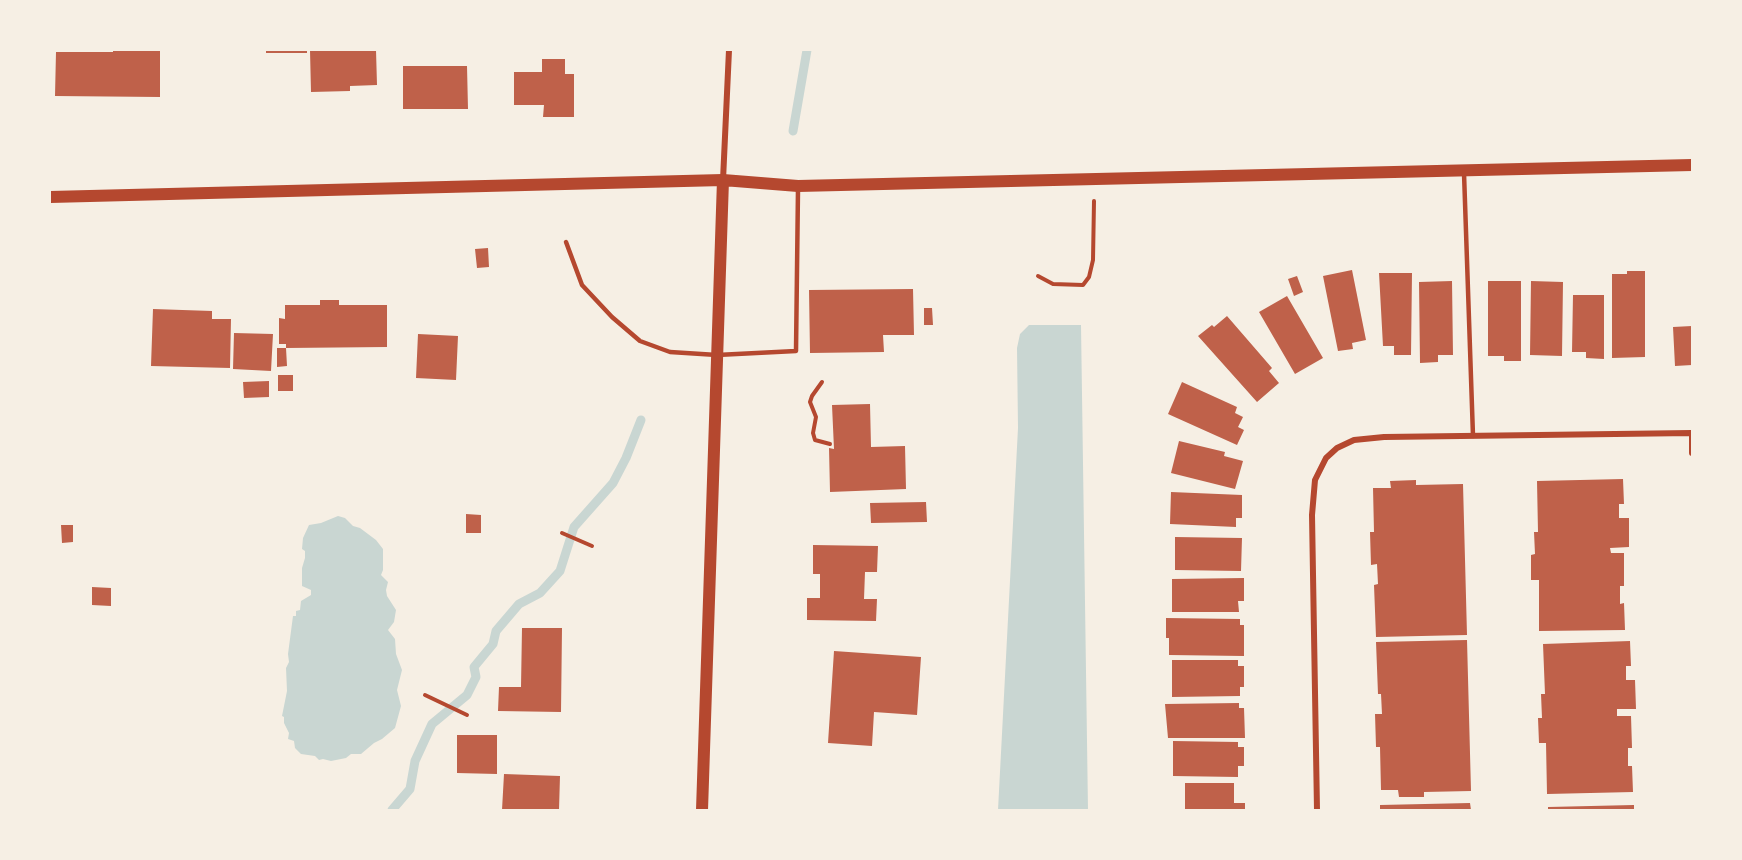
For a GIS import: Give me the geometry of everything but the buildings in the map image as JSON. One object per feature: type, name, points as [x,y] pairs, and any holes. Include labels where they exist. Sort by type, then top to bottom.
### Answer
[{"type":"main road","points":[[50,197],[723,180],[798,186],[1692,165]]},
{"type":"main road","points":[[702,810],[723,180]]},
{"type":"street","points":[[723,180],[729,50]]},
{"type":"street","points":[[1317,810],[1312,515],[1315,480],[1326,458],[1337,448],[1354,440],[1384,437],[1692,433],[1692,453]]},
{"type":"lane","points":[[1464,170],[1473,436]]},
{"type":"lane","points":[[566,242],[582,285],[640,341],[670,352],[717,355],[796,351],[798,186]]},
{"type":"path","points":[[1038,276],[1053,284],[1083,285],[1089,277],[1093,260],[1094,179]]},
{"type":"path","points":[[822,382],[810,402],[816,417],[813,432],[815,440],[830,444]]},
{"type":"path","points":[[562,533],[592,546]]},
{"type":"path","points":[[425,695],[467,715]]},
{"type":"shaded area","points":[[1029,325],[1081,325],[1088,810],[998,810],[1018,428],[1017,348],[1020,334]]},
{"type":"shaded area","points":[[338,516],[360,528],[376,540],[383,549],[381,575],[388,582],[387,596],[396,610],[394,622],[388,630],[395,639],[396,654],[402,670],[397,690],[401,706],[395,728],[382,739],[361,754],[351,754],[346,758],[331,761],[301,754],[295,748],[294,741],[288,739],[289,733],[282,716],[287,691],[286,668],[289,662],[293,616],[296,616],[296,611],[300,610],[301,601],[311,595],[311,590],[302,586],[302,568],[305,558],[305,551],[302,549],[303,538],[309,525]]},
{"type":"waterway","points":[[793,131],[807,50]]},
{"type":"waterway","points":[[392,810],[410,789],[415,761],[432,724],[467,695],[476,677],[474,667],[493,644],[496,631],[519,604],[540,593],[560,571],[574,527],[613,483],[641,420]]}]
